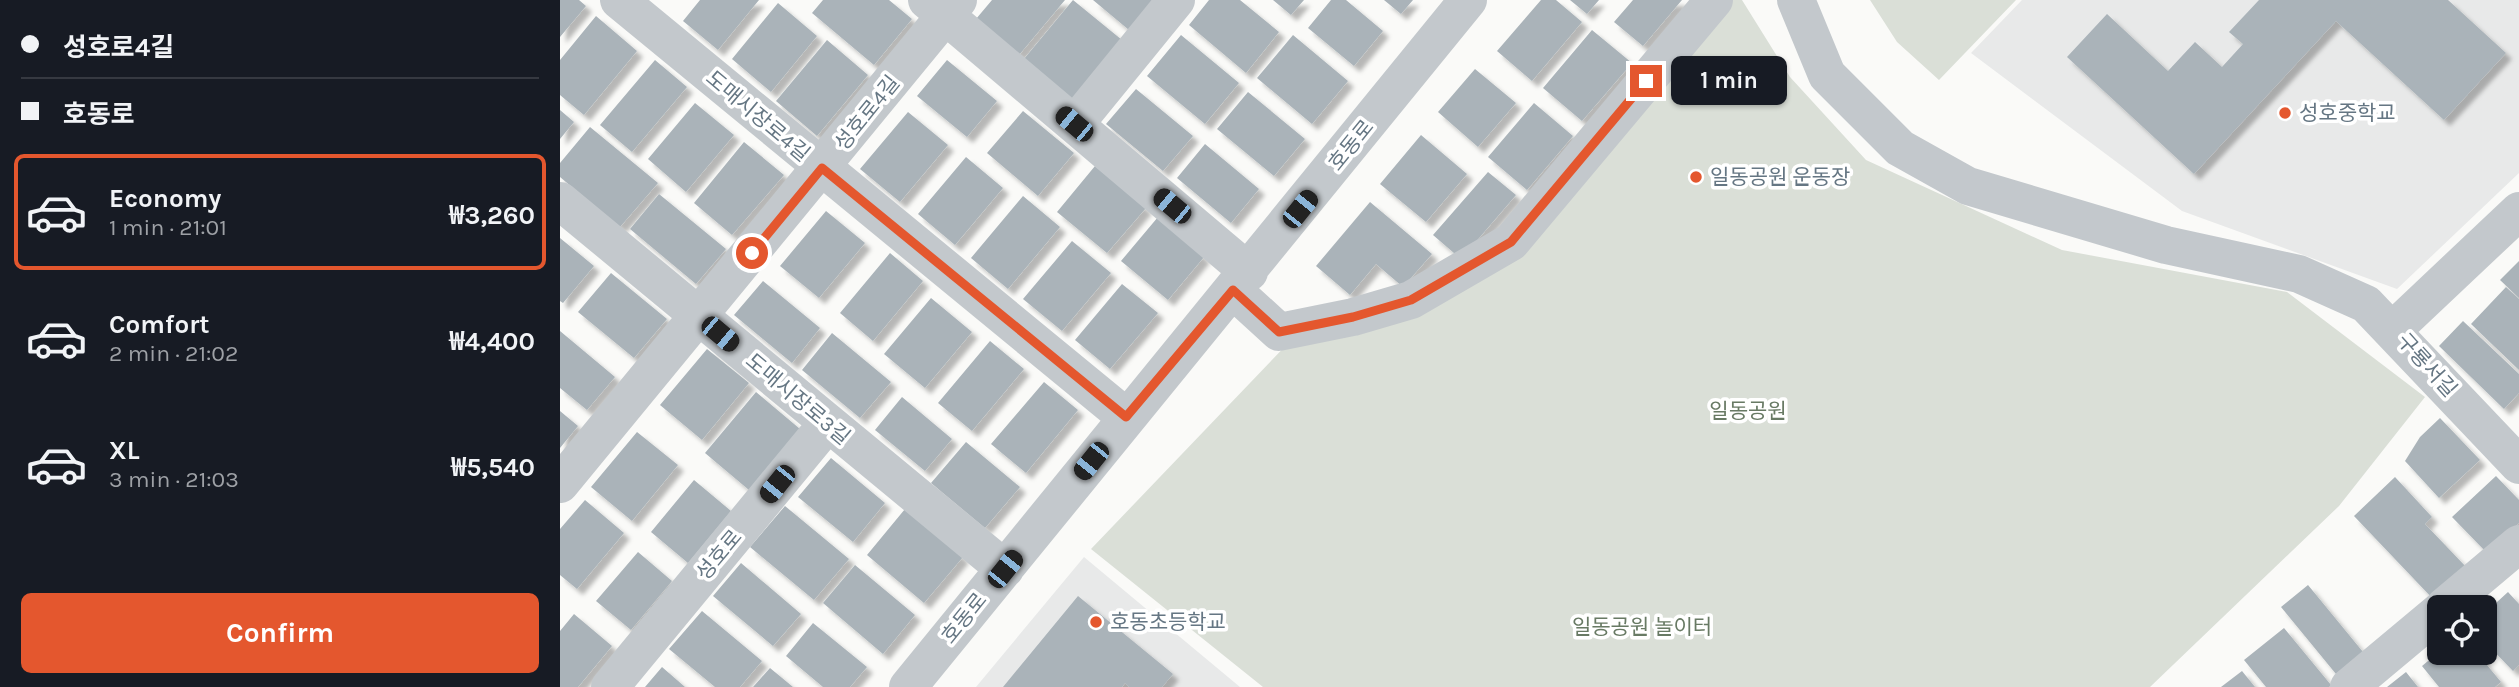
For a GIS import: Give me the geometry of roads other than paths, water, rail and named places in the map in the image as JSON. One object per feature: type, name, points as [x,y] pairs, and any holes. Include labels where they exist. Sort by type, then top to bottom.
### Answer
[{"type":"street","name":"도매시장로4길","points":[[619,0],[1126,417]]},
{"type":"street","points":[[1074,124],[1176,0]]},
{"type":"street","name":"호동로","points":[[908,687],[1468,0]]},
{"type":"street","points":[[943,5],[1241,281],[1279,332],[1353,317],[1411,300],[1511,242],[1714,0]]},
{"type":"street","points":[[1796,0],[1827,75],[1899,148],[1968,186],[2166,246],[2299,274],[2366,304],[2393,330]]},
{"type":"street","name":"성호로4길","points":[[560,484],[822,168],[943,5]]},
{"type":"street","name":"도매시장로3길","points":[[560,201],[1005,569]]},
{"type":"street","name":"구룡서길","points":[[2519,211],[2393,330],[2519,465]]},
{"type":"street","name":"성호로","points":[[610,687],[827,424]]},
{"type":"street","points":[[2458,595],[2519,544]]},
{"type":"street","points":[[2349,687],[2427,622]]},
{"type":"place","name":"성호중학교","points":[[2285,113]]},
{"type":"place","name":"일동공원 운동장","points":[[1696,177]]},
{"type":"place","name":"호동초등학교","points":[[1096,622]]},
{"type":"park label","name":"일동공원","points":[[1748,411]]},
{"type":"park label","name":"일동공원 놀이터","points":[[1642,627]]}]
